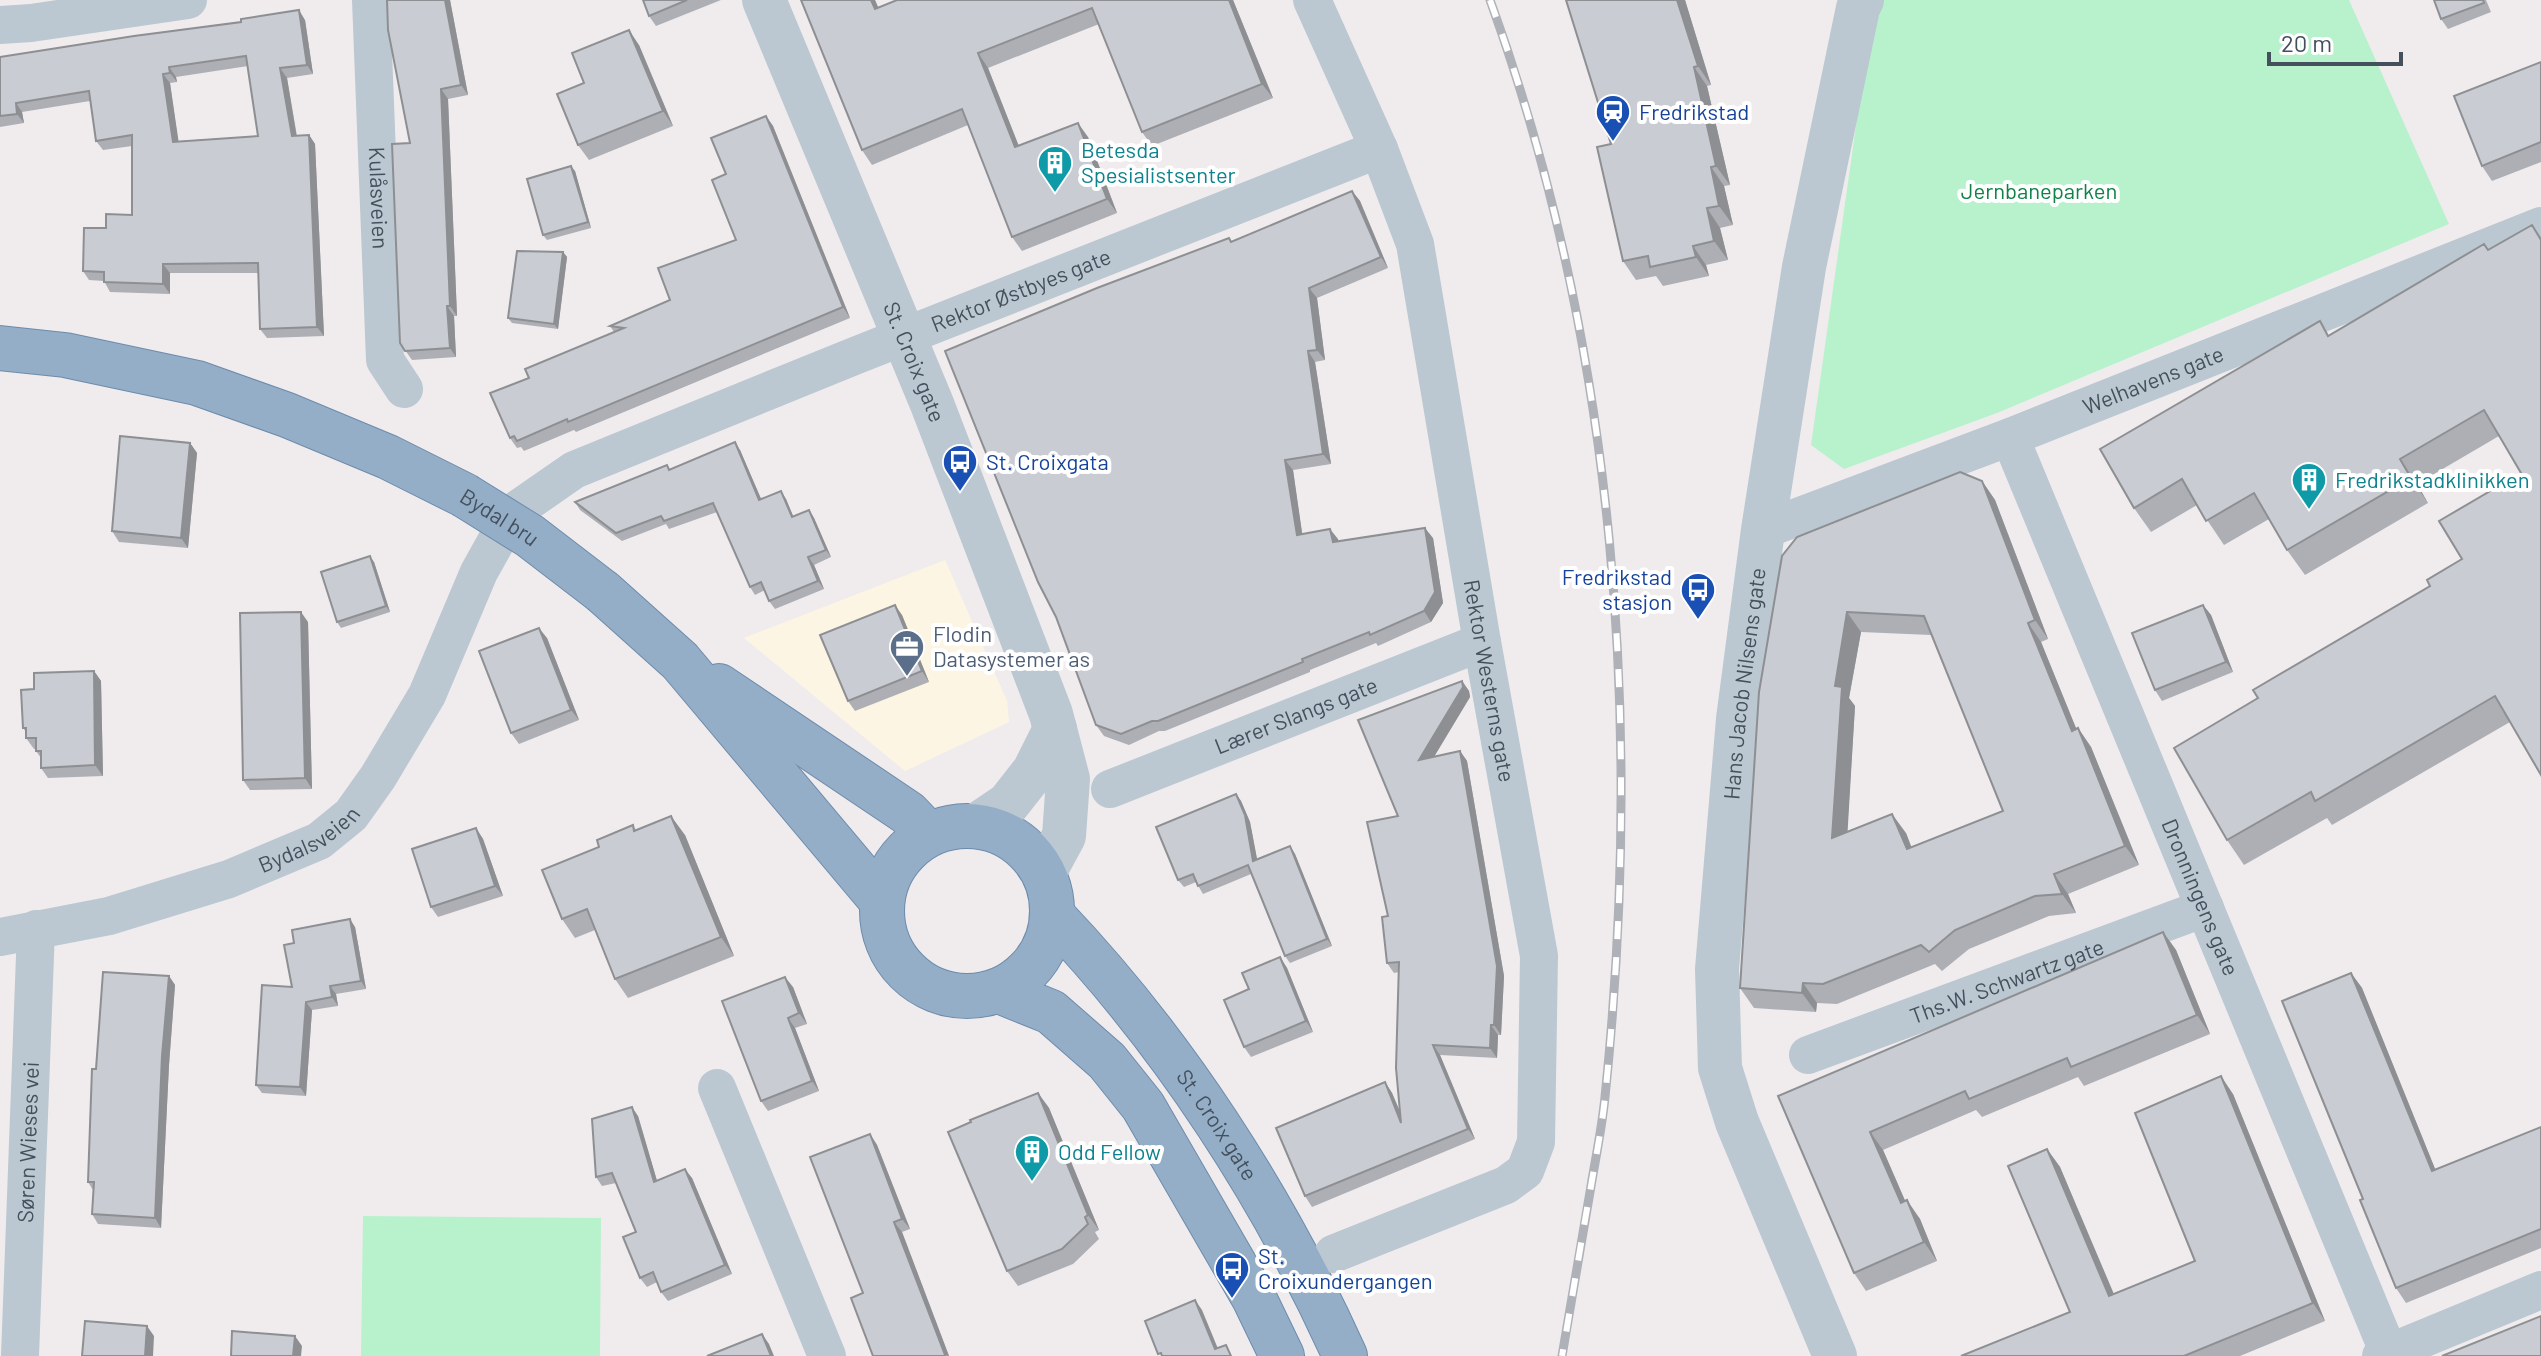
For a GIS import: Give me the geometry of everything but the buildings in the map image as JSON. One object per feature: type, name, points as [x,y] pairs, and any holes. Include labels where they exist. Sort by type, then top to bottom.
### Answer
[{"type":"highway","name":"Bydal bru","points":[[0,348],[65,355],[197,383],[287,415],[388,457],[464,495],[517,528],[603,592],[680,661]]},
{"type":"highway","points":[[680,661],[908,813],[928,834]]},
{"type":"highway","points":[[680,661],[881,900]]},
{"type":"highway","points":[[977,825],[1004,833],[1027,850],[1044,873],[1051,894],[1053,916],[1045,947],[1026,973],[999,991],[970,997],[941,993],[914,979],[895,957],[883,929],[881,900],[890,873],[906,850],[928,834],[952,826],[977,825]]},
{"type":"highway","name":"St. Croix gate","points":[[1053,916],[1153,1032],[1235,1152],[1317,1294],[1345,1356]]},
{"type":"highway","points":[[999,991],[1051,1012],[1107,1061],[1143,1106],[1254,1298],[1282,1356]]},
{"type":"street","points":[[0,25],[188,0]]},
{"type":"street","name":"Kulåsveien","points":[[371,0],[385,360],[404,389]]},
{"type":"street","name":"St. Croix gate","points":[[764,0],[904,336],[1055,729],[1068,779],[1064,836],[1044,873]]},
{"type":"street","name":"Rektor Westerns gate","points":[[1312,0],[1379,149],[1415,244],[1539,956],[1536,1142],[1525,1171],[1506,1185],[1333,1254]]},
{"type":"street","name":"Hans Jacob Nilsens gate","points":[[1835,1356],[1737,1122],[1720,1068],[1717,969],[1738,719],[1763,530],[1807,253],[1862,0]]},
{"type":"street","name":"Rektor Østbyes gate","points":[[479,572],[512,513],[574,470],[1379,149]]},
{"type":"street","name":"Welhavens gate","points":[[1763,530],[2010,437],[2541,226]]},
{"type":"street","name":"Dronningens gate","points":[[2010,437],[2387,1355]]},
{"type":"street","name":"Bydalsveien","points":[[18,933],[109,916],[229,879],[319,841],[351,815],[378,777],[427,695],[479,572]]},
{"type":"street","name":"Lærer Slangs gate","points":[[1110,789],[1482,642]]},
{"type":"street","points":[[977,825],[1008,804],[1034,771],[1055,729]]},
{"type":"street","name":"Ths.W. Schwartz gate","points":[[1808,1055],[2205,908]]},
{"type":"street","name":"Søren Wieses vei","points":[[18,933],[20,1356]]},
{"type":"street","points":[[717,1088],[827,1356]]},
{"type":"street","points":[[2387,1355],[2541,1290]]},
{"type":"shaded area","points":[[945,560],[1007,701],[1009,722],[905,771],[744,638]]},
{"type":"green space","name":"Jernbaneparken","points":[[1884,0],[2349,0],[2449,224],[1997,413],[1844,469],[1811,445],[1870,26]]},
{"type":"green space","points":[[363,1216],[601,1218],[600,1356],[361,1356]]},
{"type":"railway","points":[[1490,0],[1533,133],[1567,267],[1592,404],[1609,542],[1619,680],[1621,820],[1616,959],[1605,1097],[1562,1356]]},
{"type":"place","name":"Fredrikstad","points":[[1613,143]]},
{"type":"place","name":"Betesda Spesialistsenter","points":[[1055,194]]},
{"type":"place","name":"St. Croixgata","points":[[960,493]]},
{"type":"place","name":"Fredrikstadklinikken","points":[[2309,511]]},
{"type":"place","name":"Fredrikstad stasjon","points":[[1698,621]]},
{"type":"place","name":"Flodin Datasystemer as","points":[[907,678]]},
{"type":"place","name":"Odd Fellow","points":[[1032,1183]]},
{"type":"place","name":"St. Croixundergangen","points":[[1232,1300]]}]
